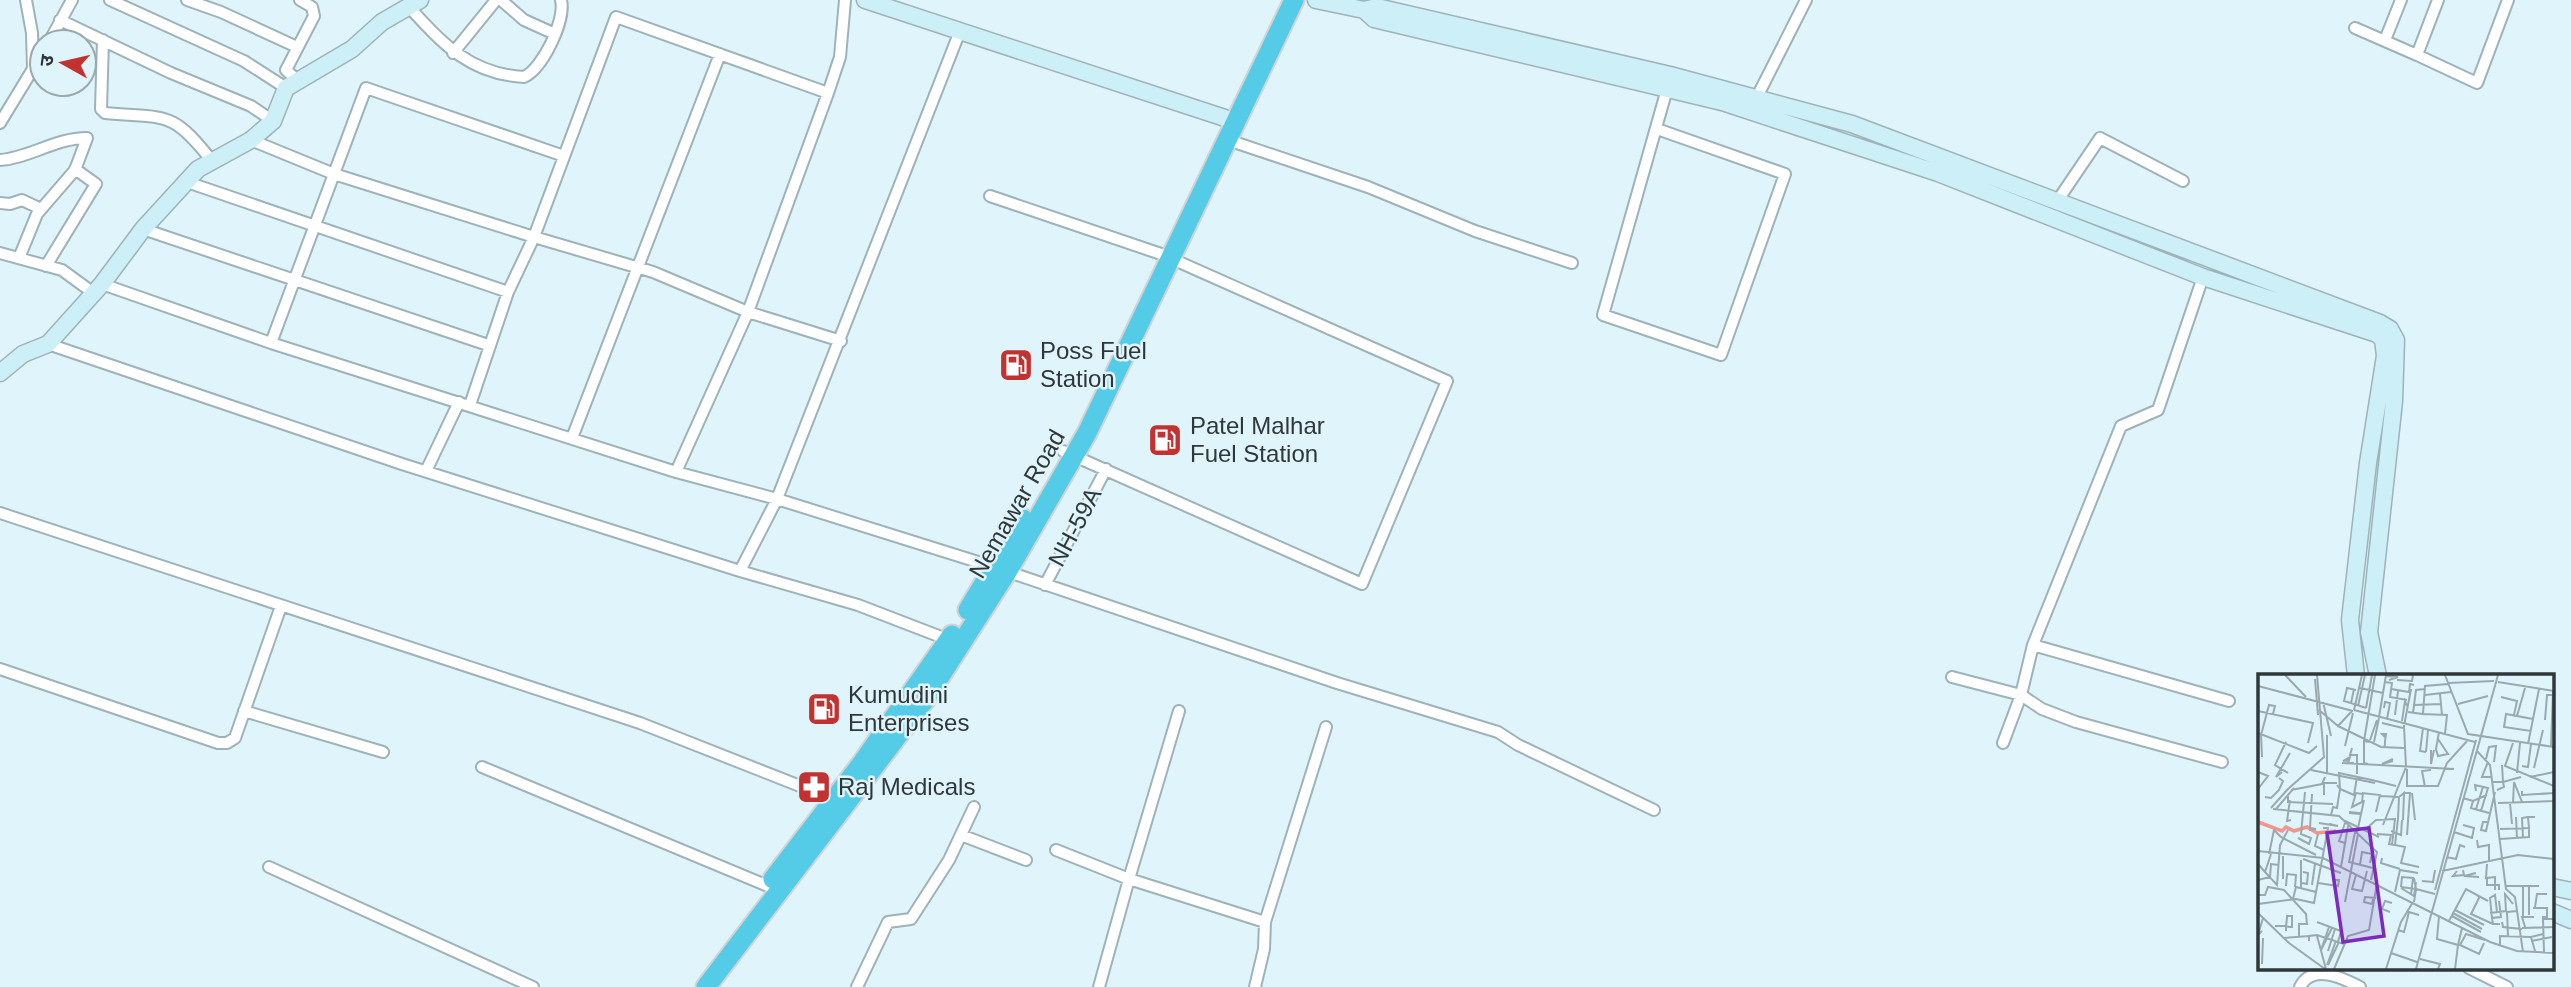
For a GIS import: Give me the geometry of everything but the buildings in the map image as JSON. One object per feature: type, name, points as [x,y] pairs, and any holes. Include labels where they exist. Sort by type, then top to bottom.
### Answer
[{"type":"highway","name":"Nemawar Road","points":[[1166,256],[1225,118],[1282,0]]},
{"type":"highway","name":"Nemawar Road","points":[[694,987],[833,799],[863,772],[925,700],[1069,453],[1166,256],[1228,140],[1294,0]]},
{"type":"highway","name":"Nemawar Road","points":[[706,987],[863,772],[949,640],[1000,570]]},
{"type":"street","points":[[26,0],[31,28]]},
{"type":"street","points":[[56,28],[72,0]]},
{"type":"street","points":[[110,0],[292,84]]},
{"type":"street","points":[[187,0],[221,12],[297,47]]},
{"type":"street","points":[[292,84],[286,70],[314,16],[312,7],[300,0]]},
{"type":"street","points":[[453,53],[499,0],[524,20],[555,34]]},
{"type":"street","points":[[0,373],[23,354],[48,344],[97,288],[143,229],[198,169],[251,140],[273,121],[292,84],[352,49],[382,22],[415,3],[453,53],[478,66],[524,77],[538,63],[555,34],[563,8],[561,0]]},
{"type":"street","points":[[676,472],[748,312],[828,93],[840,57],[845,0]]},
{"type":"street","points":[[865,0],[1225,118]]},
{"type":"street","points":[[1316,0],[1364,10],[1377,7],[1669,82],[1757,97],[1852,124],[2359,314],[2390,329],[2396,340],[2394,401],[2369,632],[2378,674]]},
{"type":"street","points":[[1757,97],[1806,0]]},
{"type":"street","points":[[2385,40],[2401,0]]},
{"type":"street","points":[[2417,55],[2438,0]]},
{"type":"street","points":[[2355,28],[2477,83],[2508,0]]},
{"type":"street","points":[[426,471],[465,404],[508,292],[534,237],[616,17],[828,93]]},
{"type":"street","points":[[60,20],[251,106],[273,121]]},
{"type":"street","points":[[740,571],[777,499],[960,31]]},
{"type":"street","points":[[103,40],[100,109],[106,113],[163,117],[186,129],[212,162]]},
{"type":"street","points":[[572,438],[720,54]]},
{"type":"street","points":[[0,123],[28,79]]},
{"type":"street","points":[[1657,129],[1785,174],[1721,355],[1603,315],[1669,82]]},
{"type":"street","points":[[1669,82],[1938,173],[2141,254],[2346,323],[2383,339],[2385,356],[2368,463],[2350,620],[2356,674]]},
{"type":"street","points":[[271,343],[366,88],[564,156]]},
{"type":"street","points":[[0,160],[12,159],[66,138],[87,138],[75,169],[41,209],[19,258]]},
{"type":"street","points":[[2058,200],[2100,138],[2183,181]]},
{"type":"street","points":[[251,140],[334,174],[636,268],[748,312],[841,341]]},
{"type":"street","points":[[1228,140],[1394,196],[1475,231],[1572,263]]},
{"type":"street","points":[[46,266],[96,184],[75,169]]},
{"type":"street","points":[[187,182],[508,292]]},
{"type":"street","points":[[990,197],[1166,256],[1447,381],[1362,584],[1069,453]]},
{"type":"street","points":[[0,203],[10,204],[22,200],[41,209]]},
{"type":"street","points":[[143,229],[488,345]]},
{"type":"street","points":[[2141,254],[2149,234]]},
{"type":"street","points":[[1,255],[62,270],[97,288],[676,472],[777,499],[1000,570],[1337,683],[1498,732],[1518,745],[1654,810]]},
{"type":"street","points":[[2003,743],[2021,695],[2034,645],[2121,426],[2158,410],[2203,276]]},
{"type":"street","points":[[48,344],[426,471],[858,606],[949,640]]},
{"type":"street","name":"NH-59A","points":[[1045,585],[1106,470]]},
{"type":"street","points":[[0,513],[640,723],[833,799]]},
{"type":"street","points":[[0,669],[223,744],[235,738],[281,607]]},
{"type":"street","points":[[2034,645],[2229,701]]},
{"type":"street","points":[[1952,677],[2021,695],[2042,709],[2076,722],[2222,762]]},
{"type":"street","points":[[244,711],[383,752]]},
{"type":"street","points":[[1099,987],[1179,711]]},
{"type":"street","points":[[1255,987],[1264,949],[1265,922],[1326,727]]},
{"type":"street","points":[[482,767],[768,886]]},
{"type":"street","points":[[857,987],[888,922],[911,919],[961,835],[974,807]]},
{"type":"street","points":[[961,835],[1026,860]]},
{"type":"street","points":[[1056,850],[1129,879],[1265,922]]},
{"type":"street","points":[[269,867],[533,987]]},
{"type":"street","points":[[2554,913],[2571,920]]},
{"type":"street","points":[[2473,970],[2507,987]]},
{"type":"street","points":[[2300,987],[2312,975],[2324,974],[2340,977],[2360,987]]},
{"type":"place","name":"Poss Fuel Station","points":[[1016,365]]},
{"type":"place","name":"Patel Malhar Fuel Station","points":[[1165,440]]},
{"type":"place","name":"Kumudini Enterprises","points":[[824,709]]},
{"type":"place","name":"Raj Medicals","points":[[814,787]]}]
